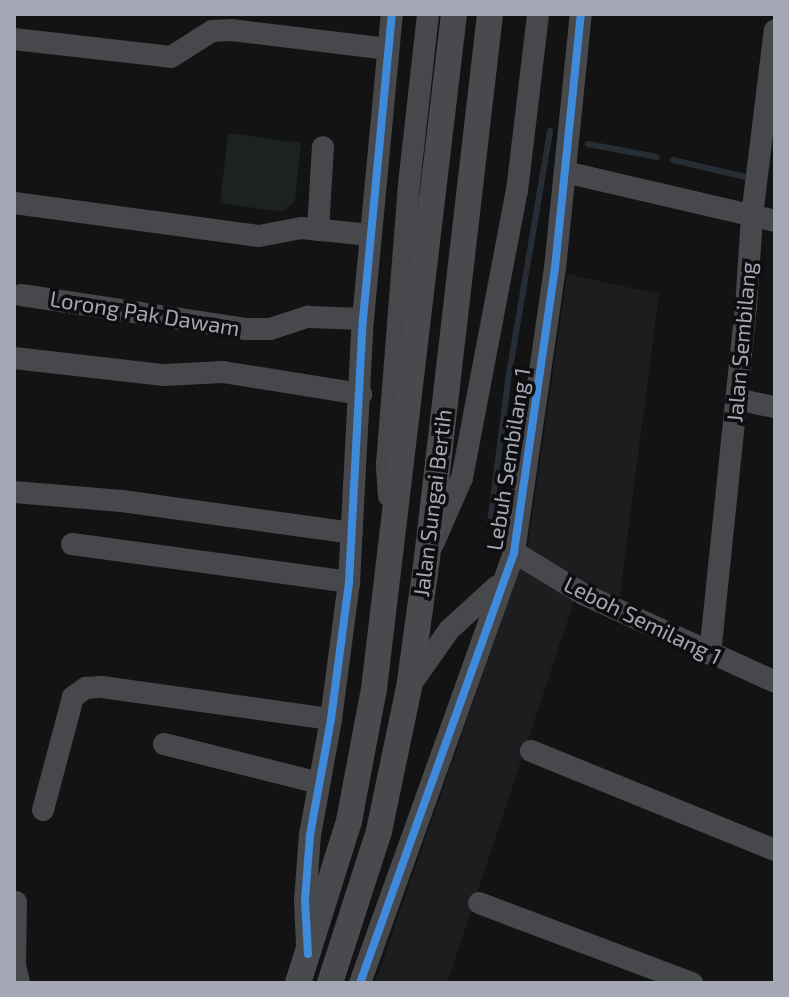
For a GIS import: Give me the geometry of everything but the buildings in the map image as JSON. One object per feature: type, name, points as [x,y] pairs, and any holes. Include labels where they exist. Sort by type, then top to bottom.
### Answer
[{"type":"main road","name":"Jalan Sungai Bertih","points":[[298,983],[349,821],[374,689],[454,14]]},
{"type":"main road","name":"Jalan Sungai Bertih","points":[[330,983],[379,831],[409,688],[490,14]]},
{"type":"street","points":[[308,954],[306,888],[310,835],[331,719],[349,582],[363,319],[392,14]]},
{"type":"street","points":[[392,553],[387,464],[409,184],[428,14]]},
{"type":"street","points":[[427,558],[462,478],[517,191],[538,14]]},
{"type":"street","name":"Lebuh Sembilang 1","points":[[360,983],[500,583],[514,552],[555,268],[581,14]]},
{"type":"street","points":[[14,39],[171,57],[212,31],[231,30],[388,49]]},
{"type":"street","name":"Jalan Sembilang","points":[[710,654],[752,216],[775,30]]},
{"type":"street","points":[[318,230],[323,147]]},
{"type":"street","points":[[565,172],[775,221]]},
{"type":"street","points":[[14,203],[259,236],[301,228],[371,235]]},
{"type":"street","name":"Lorong Pak Dawam","points":[[21,295],[245,329],[270,329],[308,317],[363,319]]},
{"type":"street","points":[[14,358],[164,375],[223,372],[361,394]]},
{"type":"street","points":[[736,399],[775,407]]},
{"type":"street","points":[[14,492],[122,501],[352,533]]},
{"type":"street","points":[[72,544],[349,582]]},
{"type":"street","name":"Leboh Semilang 1","points":[[514,552],[583,594],[775,682]]},
{"type":"street","points":[[409,688],[449,630],[500,583]]},
{"type":"street","points":[[43,810],[53,762],[73,697],[86,688],[102,687],[331,719]]},
{"type":"street","points":[[164,744],[319,783]]},
{"type":"street","points":[[531,751],[775,850]]},
{"type":"street","points":[[16,902],[15,965],[19,983]]},
{"type":"street","points":[[479,903],[692,983]]},
{"type":"shaded area","points":[[228,133],[301,143],[295,201],[282,212],[220,203]]},
{"type":"shaded area","points":[[567,274],[659,294],[619,602],[580,583],[447,983],[375,983],[528,545]]},
{"type":"waterway","points":[[490,523],[508,380],[550,131]]},
{"type":"waterway","points":[[588,144],[657,157]]},
{"type":"waterway","points":[[673,160],[750,178]]},
{"type":"cycle path","points":[[308,954],[305,901],[310,835],[331,719],[349,582],[363,319],[392,14]]},
{"type":"cycle path","points":[[360,983],[514,552],[555,268],[581,14]]}]
